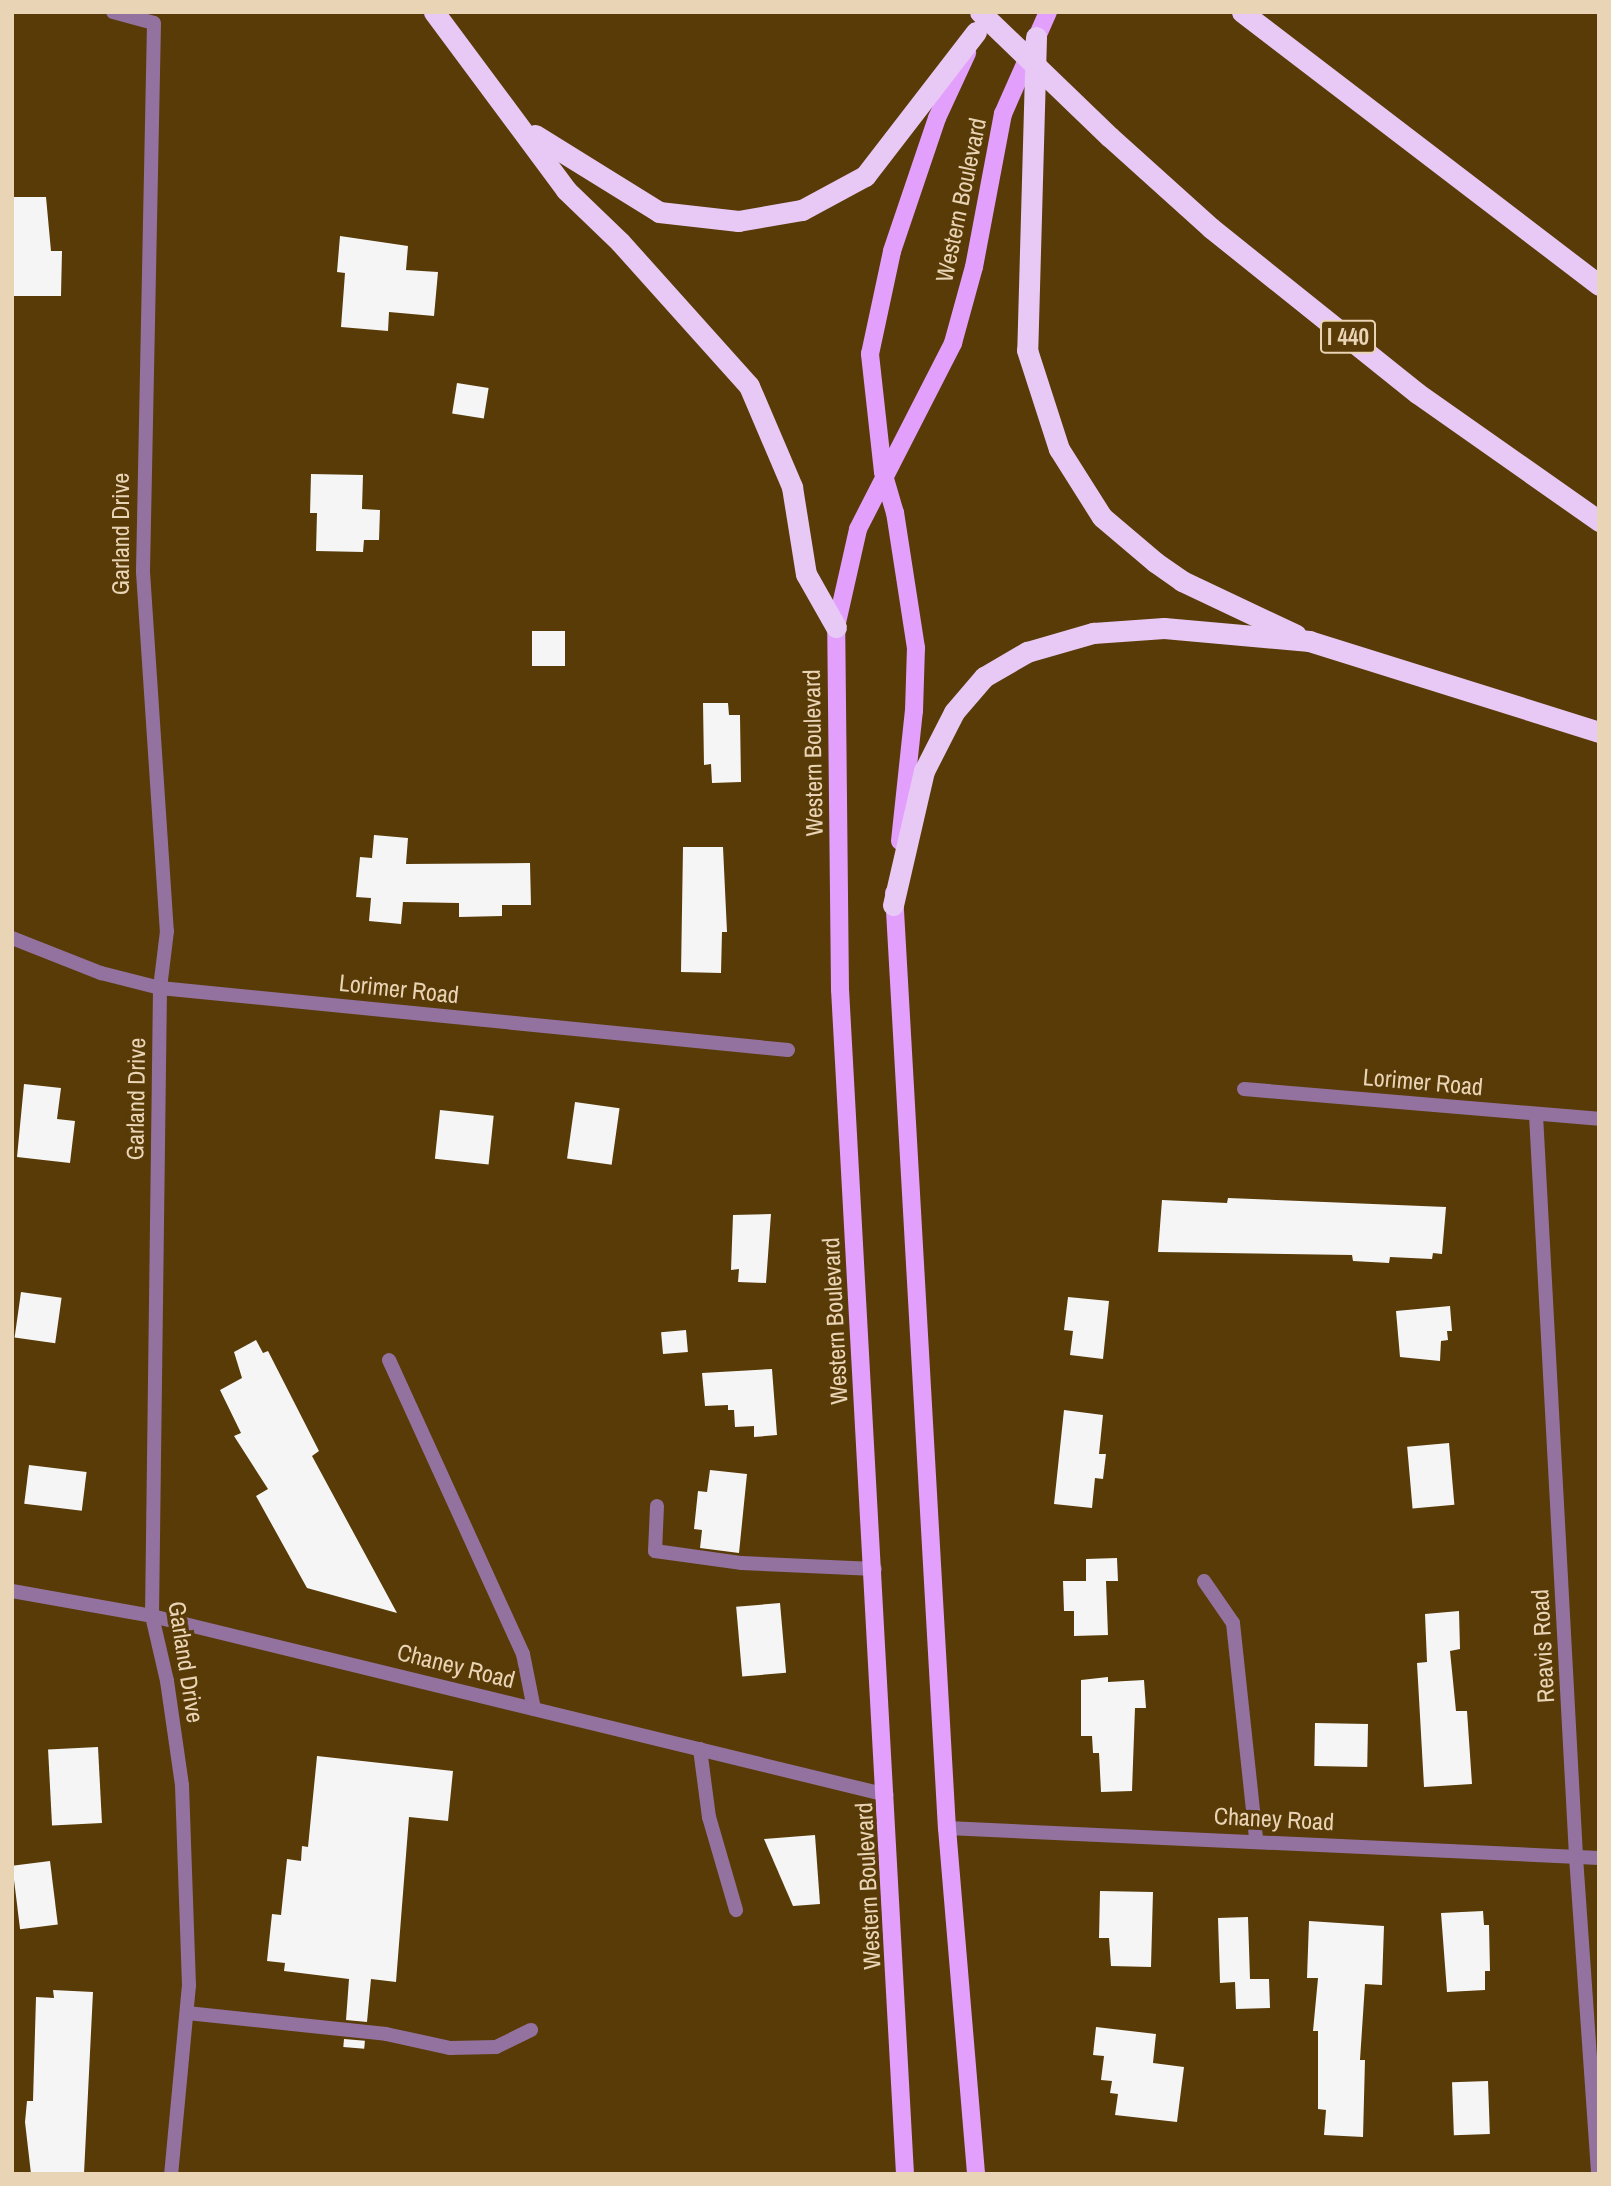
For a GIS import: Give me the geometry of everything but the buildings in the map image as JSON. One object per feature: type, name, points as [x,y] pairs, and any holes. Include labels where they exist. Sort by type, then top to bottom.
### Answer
[{"type":"highway","points":[[434,12],[441,27],[524,128],[566,190],[620,242],[749,386],[792,487],[806,574],[836,627]]},
{"type":"highway","points":[[1241,12],[1599,285]]},
{"type":"highway","points":[[524,128],[659,212],[738,221],[802,210],[865,176],[978,22]]},
{"type":"highway","name":"I 440","points":[[978,22],[1211,228],[1386,368],[1599,521]]},
{"type":"highway","points":[[1036,37],[1027,350],[1059,449],[1102,517],[1182,581],[1309,641],[1599,732]]},
{"type":"highway","points":[[893,905],[924,771],[954,712],[984,677],[1027,652],[1093,634],[1164,628],[1309,641]]},
{"type":"main road","name":"Western Boulevard","points":[[976,2174],[947,1828],[893,905],[914,711],[916,648],[895,513],[883,472],[870,354],[892,251],[937,118],[978,22],[987,12]]},
{"type":"main road","name":"Western Boulevard","points":[[905,2174],[875,1569],[840,990],[836,627],[858,529],[883,472],[953,343],[974,267],[1003,114],[1048,12]]},
{"type":"street","name":"Garland Drive","points":[[113,12],[154,23],[143,572],[167,931],[160,988],[152,1616],[167,1681],[182,1785],[187,2013],[171,2174]]},
{"type":"street","name":"Lorimer Road","points":[[12,938],[101,974],[160,988],[788,1051]]},
{"type":"street","name":"Lorimer Road","points":[[1244,1089],[1599,1119]]},
{"type":"street","name":"Reavis Road","points":[[1536,1115],[1576,1857],[1598,2174]]},
{"type":"street","points":[[389,1360],[523,1654],[534,1709]]},
{"type":"street","points":[[657,1506],[655,1551],[741,1563],[875,1569]]},
{"type":"street","points":[[1205,1581],[1233,1623],[1256,1840]]},
{"type":"street","name":"Chaney Road","points":[[12,1591],[152,1616],[887,1794]]},
{"type":"street","points":[[700,1749],[709,1817],[736,1910]]},
{"type":"street","name":"Chaney Road","points":[[947,1828],[1256,1840],[1599,1858]]},
{"type":"street","points":[[187,2013],[386,2034],[450,2048],[496,2047],[531,2030]]}]
